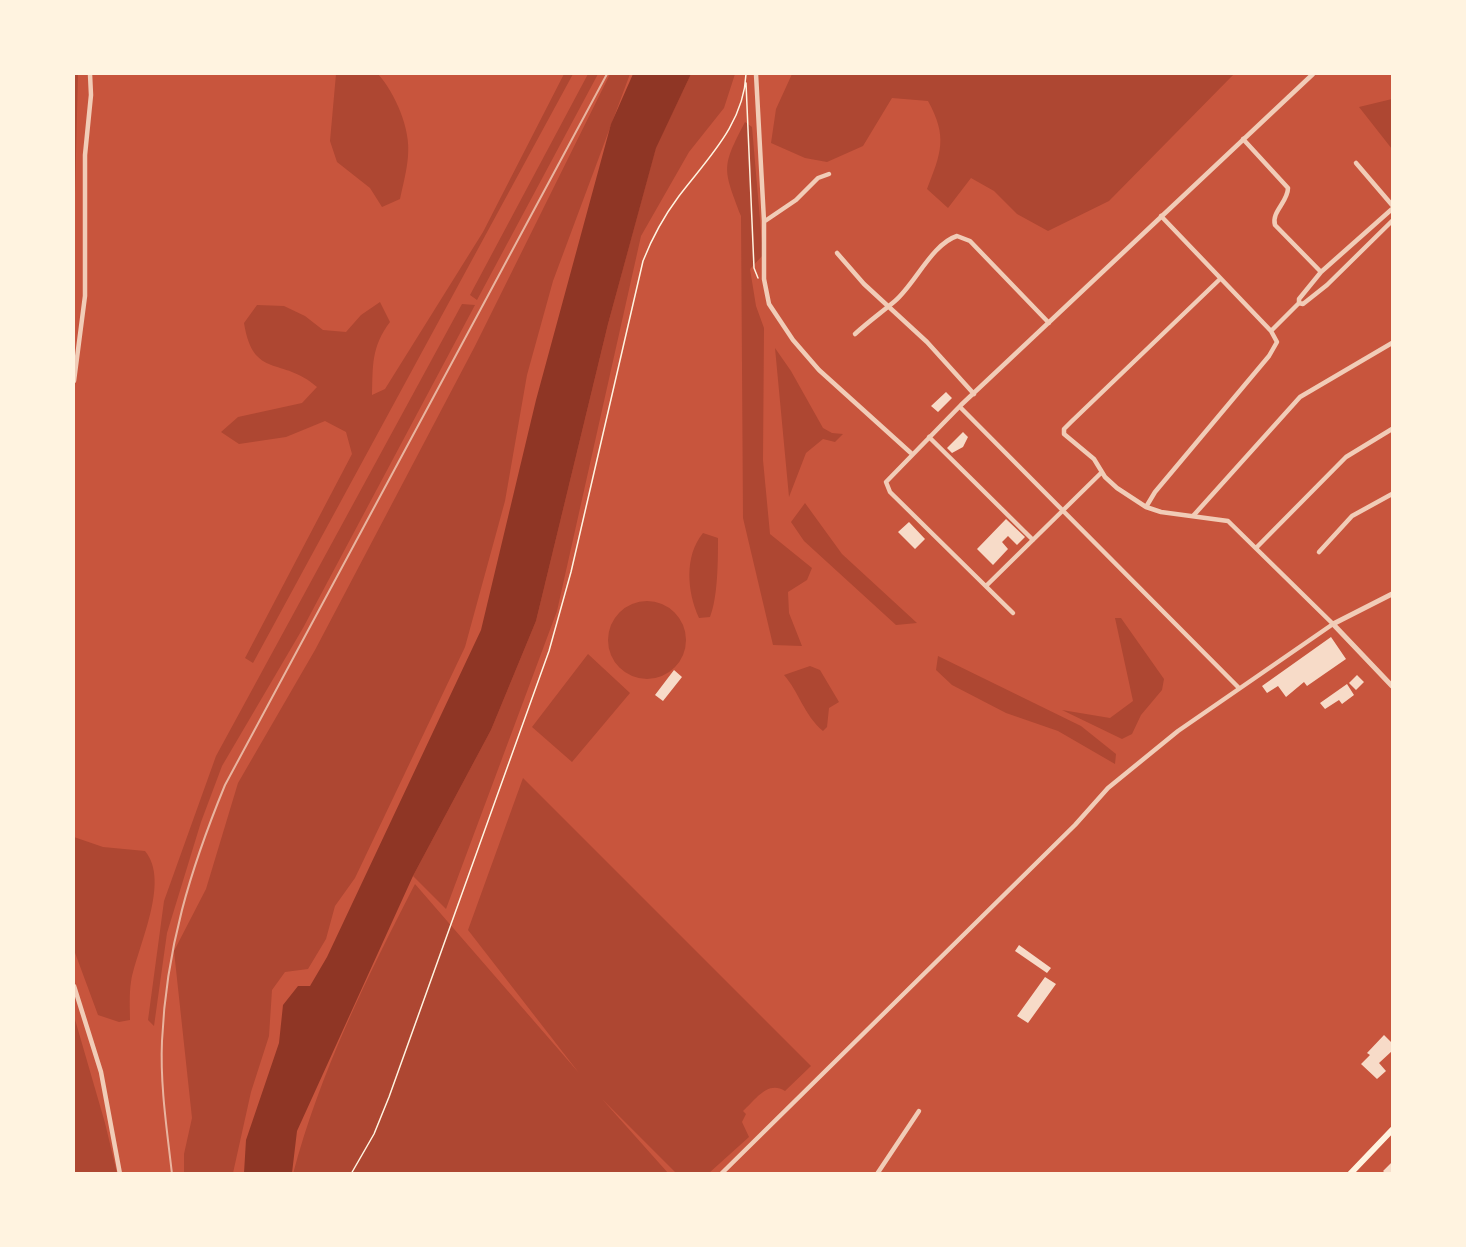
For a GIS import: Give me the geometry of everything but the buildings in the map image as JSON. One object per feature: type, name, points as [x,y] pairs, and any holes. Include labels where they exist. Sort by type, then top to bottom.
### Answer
[{"type":"main road","points":[[1350,1173],[1392,1130]]},
{"type":"street","points":[[74,381],[85,296],[85,154],[91,95],[90,74]]},
{"type":"street","points":[[756,74],[764,221],[764,279],[769,304],[800,348],[822,373],[912,454]]},
{"type":"street","points":[[1013,613],[885,485],[912,454],[960,407],[1313,74]]},
{"type":"street","points":[[1243,139],[1287,187],[1287,196],[1274,218],[1275,225],[1321,272]]},
{"type":"street","points":[[1299,303],[1299,299],[1321,272],[1392,207],[1356,163]]},
{"type":"street","points":[[764,221],[796,200],[818,178],[829,174]]},
{"type":"street","points":[[1146,507],[1155,492],[1274,349],[1277,342],[1271,331],[1161,216]]},
{"type":"street","points":[[1271,331],[1299,303],[1317,294],[1392,221]]},
{"type":"street","points":[[855,334],[888,306],[949,240],[960,236],[970,242],[1049,323]]},
{"type":"street","points":[[837,253],[855,275],[927,342],[974,394]]},
{"type":"street","points":[[1220,279],[1065,427],[1065,438],[1094,459],[1102,472],[1126,495],[1146,507],[1161,512],[1228,521],[1333,624],[1392,686]]},
{"type":"street","points":[[1193,516],[1300,397],[1392,343]]},
{"type":"street","points":[[960,407],[1239,688]]},
{"type":"street","points":[[1256,548],[1346,457],[1392,429]]},
{"type":"street","points":[[929,437],[1033,540]]},
{"type":"street","points":[[986,586],[1102,472]]},
{"type":"street","points":[[1319,552],[1352,516],[1392,494]]},
{"type":"street","points":[[721,1173],[1075,825],[1108,788],[1178,731],[1239,688],[1333,624],[1392,594]]},
{"type":"street","points":[[74,986],[101,1072],[120,1173]]},
{"type":"street","points":[[877,1173],[919,1112]]},
{"type":"path","points":[[746,74],[754,268],[757,277],[764,279]]},
{"type":"path","points":[[351,1173],[374,1134],[389,1097],[549,651],[568,582],[643,261],[666,214],[725,138],[733,123],[746,79]]},
{"type":"shaded area","points":[[74,74],[78,74],[74,233]]},
{"type":"shaded area","points":[[336,74],[378,74],[396,101],[404,123],[408,156],[400,199],[382,207],[370,188],[337,162],[330,141]]},
{"type":"shaded area","points":[[564,74],[573,74],[253,663],[245,658],[352,454],[346,432],[325,421],[286,437],[239,444],[221,432],[238,417],[302,403],[317,387],[292,372],[271,365],[254,353],[248,341],[244,323],[257,305],[284,306],[305,316],[323,330],[346,332],[361,315],[380,302],[390,322],[376,348],[372,395],[385,389],[483,232]]},
{"type":"shaded area","points":[[588,74],[598,74],[477,300],[470,295]]},
{"type":"shaded area","points":[[610,74],[630,74],[553,281],[527,375],[505,501],[465,647],[355,878],[335,906],[326,939],[308,969],[285,972],[272,990],[269,1036],[251,1092],[233,1173],[184,1173],[184,1154],[192,1118],[174,951],[206,889],[238,783],[315,650],[475,346]]},
{"type":"shaded area","points":[[633,74],[691,74],[656,148],[608,324],[536,621],[491,730],[413,876],[297,1131],[292,1173],[244,1173],[246,1140],[279,1043],[283,1005],[298,986],[310,986],[327,957],[481,630],[536,400],[611,124]]},
{"type":"shaded area","points":[[691,74],[735,74],[724,108],[689,152],[641,236],[557,611],[446,909],[413,876],[491,730],[536,621],[608,324],[656,147]]},
{"type":"shaded area","points":[[792,74],[1234,74],[1109,201],[1048,231],[1017,214],[994,191],[971,178],[948,208],[927,189],[939,155],[940,145],[938,125],[928,101],[892,98],[863,146],[827,162],[805,158],[771,143],[776,109]]},
{"type":"shaded area","points":[[1392,99],[1392,149],[1359,107]]},
{"type":"shaded area","points":[[745,122],[752,127],[763,255],[750,269],[756,306],[764,328],[763,460],[770,534],[812,568],[807,580],[788,592],[789,613],[802,646],[773,645],[743,518],[741,216],[727,168],[728,159]]},
{"type":"shaded area","points":[[462,304],[475,305],[303,628],[222,766],[201,822],[167,933],[154,1026],[148,1020],[164,901],[216,756]]},
{"type":"shaded area","points":[[775,348],[791,371],[823,428],[832,433],[843,434],[835,442],[823,439],[806,453],[789,497]]},
{"type":"shaded area","points":[[805,503],[842,554],[917,623],[896,625],[804,541],[791,522]]},
{"type":"shaded area","points":[[703,533],[718,538],[718,567],[713,609],[710,617],[699,618],[692,597],[689,574],[693,552]]},
{"type":"shaded area","points":[[647,601],[662,604],[675,612],[683,625],[686,640],[683,655],[675,668],[662,676],[647,679],[632,676],[619,668],[611,655],[608,640],[611,625],[619,612],[632,604]]},
{"type":"shaded area","points":[[1115,618],[1121,618],[1164,679],[1162,690],[1141,715],[1132,734],[1122,739],[1062,710],[1110,718],[1133,701]]},
{"type":"shaded area","points":[[588,654],[630,693],[572,762],[532,727]]},
{"type":"shaded area","points":[[938,656],[1081,726],[1116,754],[1115,764],[1058,731],[1006,713],[952,685],[936,670]]},
{"type":"shaded area","points":[[810,666],[820,670],[839,702],[829,708],[827,727],[823,731],[811,718],[784,675]]},
{"type":"shaded area","points":[[523,778],[811,1066],[785,1091],[779,1088],[768,1089],[743,1111],[746,1114],[742,1122],[749,1137],[709,1173],[675,1172],[602,1099],[668,1173],[293,1174],[317,1099],[346,1026],[415,884],[579,1073],[468,930]]},
{"type":"shaded area","points":[[74,837],[103,847],[145,851],[152,864],[155,880],[154,897],[131,982],[130,1020],[119,1022],[98,1015],[74,950]]},
{"type":"shaded area","points":[[74,1016],[105,1123],[117,1173],[74,1173]]},
{"type":"railway","points":[[172,1174],[162,1074],[164,1007],[174,942],[182,910],[212,817],[225,785],[607,74]]}]
